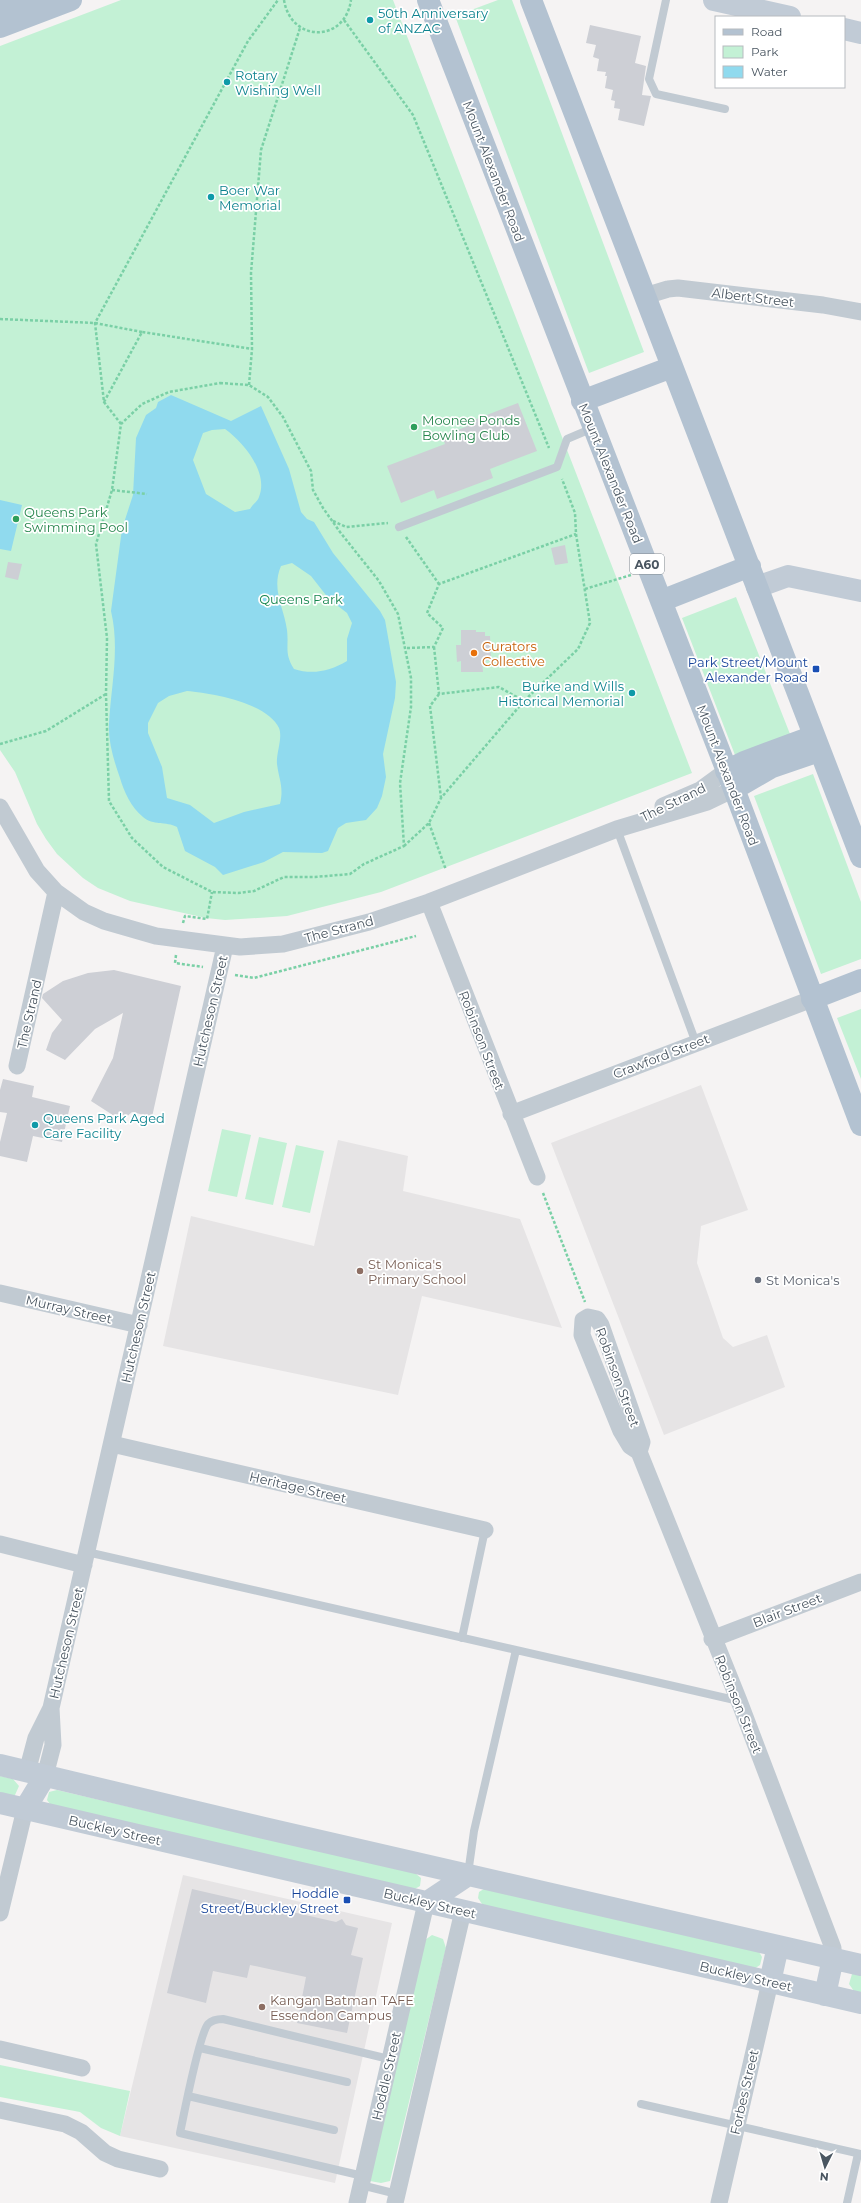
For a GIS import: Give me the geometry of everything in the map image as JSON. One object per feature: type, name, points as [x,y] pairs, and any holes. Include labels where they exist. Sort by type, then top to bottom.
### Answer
[{"type":"main road","points":[[0,9],[32,0]]},
{"type":"main road","points":[[0,27],[71,0]]},
{"type":"main road","points":[[531,0],[861,857]]},
{"type":"main road","points":[[714,0],[786,16]]},
{"type":"main road","name":"Mount Alexander Road","points":[[434,2],[582,401],[730,780],[861,1125]]},
{"type":"main road","points":[[845,29],[861,33]]},
{"type":"main road","points":[[582,401],[672,367]]},
{"type":"main road","points":[[661,602],[750,566]]},
{"type":"main road","points":[[758,587],[788,576],[861,591]]},
{"type":"main road","points":[[730,780],[744,762],[816,743]]},
{"type":"main road","points":[[812,999],[861,980]]},
{"type":"main road","points":[[0,1765],[468,1875],[861,1965]]},
{"type":"main road","points":[[24,1809],[36,1774]]},
{"type":"main road","name":"Buckley Street","points":[[0,1803],[861,2003]]},
{"type":"main road","points":[[426,1903],[468,1875]]},
{"type":"main road","points":[[462,1911],[468,1875]]},
{"type":"main road","points":[[770,1982],[778,1946]]},
{"type":"main road","points":[[825,1995],[833,1958]]},
{"type":"street","name":"Albert Street","points":[[645,296],[668,289],[678,288],[823,305],[861,312]]},
{"type":"street","name":"The Strand","points":[[0,807],[32,865],[56,892],[84,912],[104,921],[156,936],[225,946],[260,946],[306,939],[369,922],[429,902],[617,830],[707,802],[730,780]]},
{"type":"street","name":"The Strand","points":[[17,1066],[56,892]]},
{"type":"street","name":"Robinson Street","points":[[429,902],[537,1178]]},
{"type":"street","name":"Hutcheson Street","points":[[36,1774],[36,1738],[51,1708],[225,946]]},
{"type":"street","name":"Crawford Street","points":[[511,1114],[812,999]]},
{"type":"street","name":"Murray Street","points":[[0,1293],[139,1324]]},
{"type":"street","name":"Robinson Street","points":[[592,1317],[583,1320],[582,1335],[622,1431],[630,1446],[639,1452],[712,1639],[739,1701],[832,1948],[833,1958]]},
{"type":"street","name":"Heritage Street","points":[[112,1444],[485,1530]]},
{"type":"street","points":[[0,1544],[85,1559]]},
{"type":"street","name":"Blair Street","points":[[712,1639],[861,1582]]},
{"type":"street","points":[[0,1913],[24,1809]]},
{"type":"street","name":"Hoddle Street","points":[[357,2203],[426,1903]]},
{"type":"street","points":[[396,2198],[462,1911]]},
{"type":"street","name":"Forbes Street","points":[[719,2203],[770,1982]]},
{"type":"street","points":[[0,2049],[82,2068]]},
{"type":"street","points":[[0,2110],[65,2124],[81,2132],[105,2153],[118,2159],[160,2169]]},
{"type":"lane","points":[[666,0],[649,79],[656,94],[725,109]]},
{"type":"lane","points":[[399,527],[557,467],[567,439],[593,428]]},
{"type":"lane","points":[[617,830],[696,1043]]},
{"type":"lane","points":[[462,1638],[485,1530]]},
{"type":"lane","points":[[85,1559],[462,1638],[739,1701]]},
{"type":"lane","points":[[468,1875],[474,1830],[516,1650]]},
{"type":"lane","points":[[390,2059],[223,2019],[216,2019],[209,2023],[205,2029],[180,2133],[362,2180],[396,2198]]},
{"type":"lane","points":[[200,2048],[347,2082]]},
{"type":"lane","points":[[188,2096],[334,2130]]},
{"type":"lane","points":[[641,2104],[860,2154],[847,2203]]},
{"type":"path","points":[[121,424],[104,402],[96,322],[248,41],[278,0]]},
{"type":"path","points":[[284,0],[286,11],[292,21],[300,28],[319,33],[337,26],[344,20],[351,0]]},
{"type":"path","points":[[344,20],[413,115],[557,467],[575,513],[576,534],[590,623],[578,648],[524,702],[442,798],[429,823],[404,846],[364,864],[350,874],[315,878],[284,877],[254,891],[238,893],[212,892],[187,881],[163,867],[132,838],[109,801],[106,694],[107,638],[96,544],[112,490],[121,424],[142,404],[169,392],[220,383],[249,385],[268,397],[282,417],[311,471],[313,490],[332,520],[379,581],[398,614],[407,648],[411,678],[411,707],[400,783],[404,846]]},
{"type":"path","points":[[249,385],[252,349],[251,273],[261,150],[300,28]]},
{"type":"path","points":[[0,319],[96,322],[142,332],[252,349]]},
{"type":"path","points":[[104,402],[142,332]]},
{"type":"path","points":[[112,490],[147,494]]},
{"type":"path","points":[[332,520],[346,527],[395,523],[439,584]]},
{"type":"path","points":[[442,798],[430,706],[439,694],[434,647],[442,628],[427,613],[439,584],[576,534]]},
{"type":"path","points":[[585,589],[649,570]]},
{"type":"path","points":[[407,648],[434,647]]},
{"type":"path","points":[[439,694],[499,687],[524,702]]},
{"type":"path","points":[[0,744],[46,731],[106,694]]},
{"type":"path","points":[[429,823],[446,870]]},
{"type":"path","points":[[537,1178],[592,1317]]},
{"type":"shaded area","points":[[701,1085],[748,1210],[701,1226],[697,1263],[723,1338],[733,1347],[767,1335],[785,1387],[664,1435],[551,1143]]},
{"type":"shaded area","name":"St Monica's Primary School","points":[[338,1140],[408,1156],[403,1191],[520,1219],[562,1328],[422,1296],[398,1395],[163,1346],[191,1216],[314,1246]]},
{"type":"shaded area","name":"Kangan Batman TAFE Essendon Campus","points":[[183,1875],[392,1923],[335,2183],[120,2136]]},
{"type":"green space","name":"Queens Park","points":[[121,0],[393,0],[692,773],[381,892],[287,916],[225,920],[206,918],[130,901],[98,888],[83,878],[57,854],[37,824],[15,772],[0,750],[0,46]]},
{"type":"green space","points":[[498,0],[512,0],[644,352],[589,373],[455,16]]},
{"type":"green space","points":[[736,597],[790,734],[735,755],[682,618]]},
{"type":"green space","points":[[813,774],[861,902],[861,959],[821,974],[754,796]]},
{"type":"green space","points":[[861,1009],[861,1079],[837,1018]]},
{"type":"green space","points":[[222,1129],[251,1135],[237,1197],[208,1191]]},
{"type":"green space","points":[[259,1137],[287,1143],[273,1205],[245,1199]]},
{"type":"green space","points":[[296,1145],[324,1151],[310,1213],[282,1207]]},
{"type":"green space","points":[[0,1776],[13,1779],[19,1786],[15,1795],[8,1798],[0,1796]]},
{"type":"green space","points":[[57,1790],[415,1873],[421,1878],[420,1886],[413,1890],[53,1808],[47,1800],[49,1792]]},
{"type":"green space","points":[[487,1887],[758,1950],[762,1957],[760,1965],[754,1969],[484,1907],[478,1898],[479,1892]]},
{"type":"green space","points":[[432,1935],[443,1939],[446,1948],[390,2181],[381,2183],[370,2181],[425,1940]]},
{"type":"green space","points":[[861,1972],[861,1995],[856,1994],[849,1984],[852,1974]]},
{"type":"green space","points":[[0,2065],[130,2091],[120,2136],[101,2128],[80,2112],[0,2097]]},
{"type":"water","points":[[171,395],[231,421],[261,406],[289,469],[301,512],[307,519],[314,522],[333,553],[380,611],[385,620],[396,682],[395,698],[383,754],[386,777],[382,796],[377,808],[366,820],[346,823],[338,828],[328,851],[322,853],[283,852],[264,862],[223,875],[215,867],[185,851],[177,827],[168,824],[151,822],[143,817],[128,799],[124,789],[109,738],[115,653],[114,625],[111,611],[122,529],[133,495],[136,438],[146,415],[156,408],[158,402]],"holes":[[[225,429],[246,450],[257,468],[261,487],[259,497],[250,509],[235,512],[206,494],[193,460],[203,433],[212,430]],[[292,563],[311,576],[329,599],[347,613],[352,623],[347,639],[347,661],[328,670],[315,672],[294,669],[289,659],[287,630],[278,591],[278,574],[281,566]],[[187,691],[224,697],[251,706],[273,719],[280,732],[277,760],[281,788],[280,804],[244,812],[214,823],[190,805],[167,798],[162,767],[148,733],[148,723],[158,703],[169,696]]]},
{"type":"water","points":[[0,500],[22,505],[11,551],[0,549]]},
{"type":"building","points":[[590,25],[641,36],[635,63],[646,66],[642,95],[651,96],[644,126],[618,120],[620,109],[614,108],[615,101],[611,100],[613,90],[605,88],[607,76],[605,76],[606,72],[597,71],[599,59],[593,57],[596,45],[586,43]]},
{"type":"building","points":[[518,403],[537,451],[490,469],[493,478],[437,499],[434,490],[401,503],[387,466],[445,444],[442,436],[468,426],[466,423]]},
{"type":"building","points":[[565,545],[568,563],[555,565],[551,548]]},
{"type":"building","points":[[8,562],[22,564],[18,580],[5,577]]},
{"type":"building","name":"Curators Collective","points":[[461,630],[476,630],[476,632],[485,632],[485,636],[490,636],[491,660],[482,661],[483,672],[461,672],[461,661],[457,662],[456,645],[461,645]]},
{"type":"building","points":[[114,970],[181,986],[152,1117],[132,1112],[122,1121],[91,1101],[113,1058],[123,1013],[95,1029],[65,1060],[46,1050],[52,1033],[62,1020],[42,998],[43,994],[63,981],[88,973]]},
{"type":"building","name":"Queens Park Aged Care Facility","points":[[3,1079],[34,1086],[32,1097],[70,1106],[62,1142],[33,1136],[27,1162],[0,1156],[0,1142],[7,1113],[0,1112],[0,1090]]},
{"type":"building","points":[[192,1889],[336,1922],[342,1919],[346,1925],[358,1928],[351,1955],[363,1958],[347,2033],[297,2023],[306,1977],[250,1965],[247,1978],[213,1971],[206,2003],[167,1993]]},
{"type":"place","name":"50th Anniversary of ANZAC","points":[[370,20]]},
{"type":"place","name":"Rotary Wishing Well","points":[[227,82]]},
{"type":"place","name":"Boer War Memorial","points":[[211,197]]},
{"type":"place","name":"Moonee Ponds Bowling Club","points":[[414,427]]},
{"type":"place","name":"Queens Park Swimming Pool","points":[[16,519]]},
{"type":"place","name":"Curators Collective","points":[[474,653]]},
{"type":"place","name":"Park Street/Mount Alexander Road","points":[[816,669]]},
{"type":"place","name":"Burke and Wills Historical Memorial","points":[[632,693]]},
{"type":"place","name":"Queens Park Aged Care Facility","points":[[35,1125]]},
{"type":"place","name":"St Monica's Primary School","points":[[360,1271]]},
{"type":"place","name":"St Monica's","points":[[758,1280]]},
{"type":"place","name":"Hoddle Street/Buckley Street","points":[[347,1900]]},
{"type":"place","name":"Kangan Batman TAFE Essendon Campus","points":[[262,2007]]}]
